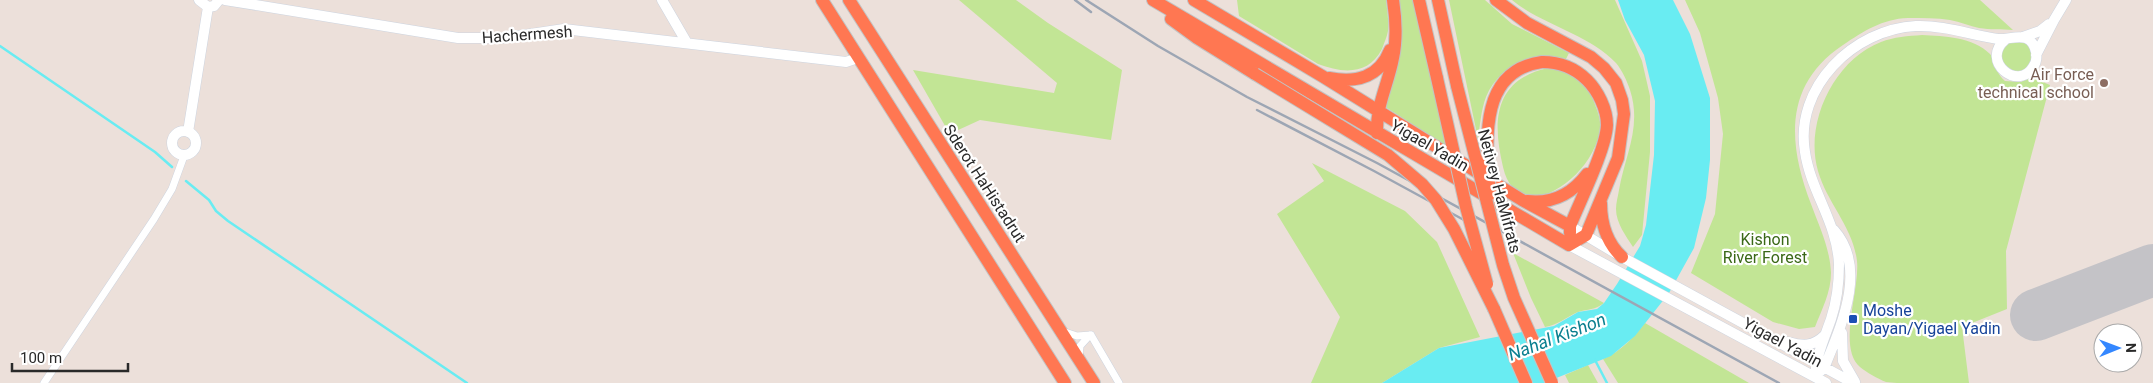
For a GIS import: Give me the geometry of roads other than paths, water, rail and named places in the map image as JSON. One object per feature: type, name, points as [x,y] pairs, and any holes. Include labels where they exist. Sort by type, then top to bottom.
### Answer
[{"type":"highway","points":[[822,0],[1065,383]]},
{"type":"highway","name":"Sderot HaHistadrut","points":[[849,0],[1094,383]]},
{"type":"highway","points":[[1145,0],[1197,38],[1388,155],[1422,184],[1436,200],[1454,229],[1494,309],[1526,383]]},
{"type":"highway","name":"Yigael Yadin","points":[[1153,0],[1569,245]]},
{"type":"highway","name":"Yigael Yadin","points":[[1194,0],[1322,76],[1522,200],[1570,226]]},
{"type":"highway","points":[[1377,133],[1377,111],[1393,58],[1396,36],[1394,0]]},
{"type":"highway","points":[[1420,0],[1466,207],[1494,309]]},
{"type":"highway","name":"Netivey HaMifrats","points":[[1438,0],[1457,86],[1492,224],[1514,298],[1552,383]]},
{"type":"highway","points":[[1496,0],[1526,24],[1591,57],[1604,68],[1616,83],[1624,114],[1623,137],[1618,158],[1586,235],[1569,245]]},
{"type":"highway","points":[[1322,76],[1348,80],[1367,77],[1375,72],[1386,59],[1396,36]]},
{"type":"highway","points":[[1492,224],[1486,134],[1491,106],[1497,93],[1505,82],[1519,71],[1534,64],[1542,62],[1566,65],[1581,74],[1592,84],[1605,112],[1607,125],[1599,155],[1570,226],[1569,245]]},
{"type":"highway","points":[[1522,200],[1540,202],[1562,196],[1574,189],[1586,176],[1599,155]]},
{"type":"highway","points":[[1601,202],[1602,219],[1607,237],[1615,251],[1622,257]]},
{"type":"street","points":[[188,132],[201,2],[214,6],[219,0]]},
{"type":"street","name":"Hachermesh","points":[[226,0],[458,38],[503,38],[564,29],[846,62],[858,58]]},
{"type":"street","points":[[662,0],[687,43]]},
{"type":"street","points":[[1977,35],[1994,50],[2003,70],[2010,75],[2018,76],[2025,74],[2031,69],[2036,55],[2066,0]]},
{"type":"street","points":[[1997,56],[2000,45],[2005,40],[2014,36],[2023,37],[2044,28],[2054,20]]},
{"type":"street","points":[[1855,383],[1842,361],[1841,344],[1849,289],[1849,260],[1845,244],[1834,229],[1814,183],[1804,152],[1805,120],[1811,100],[1824,76],[1843,56],[1877,34],[1897,28],[1932,27],[2005,40]]},
{"type":"street","points":[[2023,37],[2032,44],[2036,55]]},
{"type":"street","points":[[188,132],[194,136],[197,146],[191,154],[184,156],[175,152],[172,141],[178,133],[188,132]]},
{"type":"street","points":[[44,383],[154,219],[172,189],[184,156]]},
{"type":"street","name":"Yigael Yadin","points":[[1570,226],[1622,257],[1855,383]]},
{"type":"street","points":[[1815,377],[1816,361],[1837,296],[1839,262],[1834,229]]},
{"type":"street","name":"Yigael Yadin","points":[[1569,245],[1614,271],[1826,383]]},
{"type":"street","points":[[1815,377],[1826,366],[1844,319]]},
{"type":"street","points":[[1060,330],[1077,336],[1091,334]]},
{"type":"street","points":[[1079,359],[1080,346],[1091,334]]},
{"type":"street","points":[[1091,334],[1119,383]]},
{"type":"street","points":[[1773,338],[1809,345],[1818,342],[1825,335]]},
{"type":"water","name":"Nahal Kishon","points":[[1618,0],[1673,0],[1690,34],[1710,98],[1710,160],[1706,198],[1694,248],[1669,293],[1635,336],[1611,356],[1544,383],[1382,383],[1439,348],[1554,326],[1578,312],[1597,309],[1604,303],[1617,284],[1640,246],[1646,225],[1654,155],[1655,101],[1644,55],[1625,20]]},
{"type":"waterway","points":[[0,46],[155,152],[172,167]]},
{"type":"waterway","points":[[186,181],[209,200],[216,211],[228,221],[467,383]]},
{"type":"waterway","points":[[1595,360],[1607,383]]},
{"type":"railway","points":[[1075,0],[1091,12]]},
{"type":"railway","points":[[1086,0],[1158,46],[1247,97],[1377,163],[1779,383]]},
{"type":"railway","points":[[1257,110],[1475,226]]},
{"type":"place","name":"Air Force technical school","points":[[2104,83]]},
{"type":"place","name":"Moshe Dayan/Yigael Yadin","points":[[1853,319]]},
{"type":"park label","name":"Kishon River Forest","points":[[1765,248]]}]
